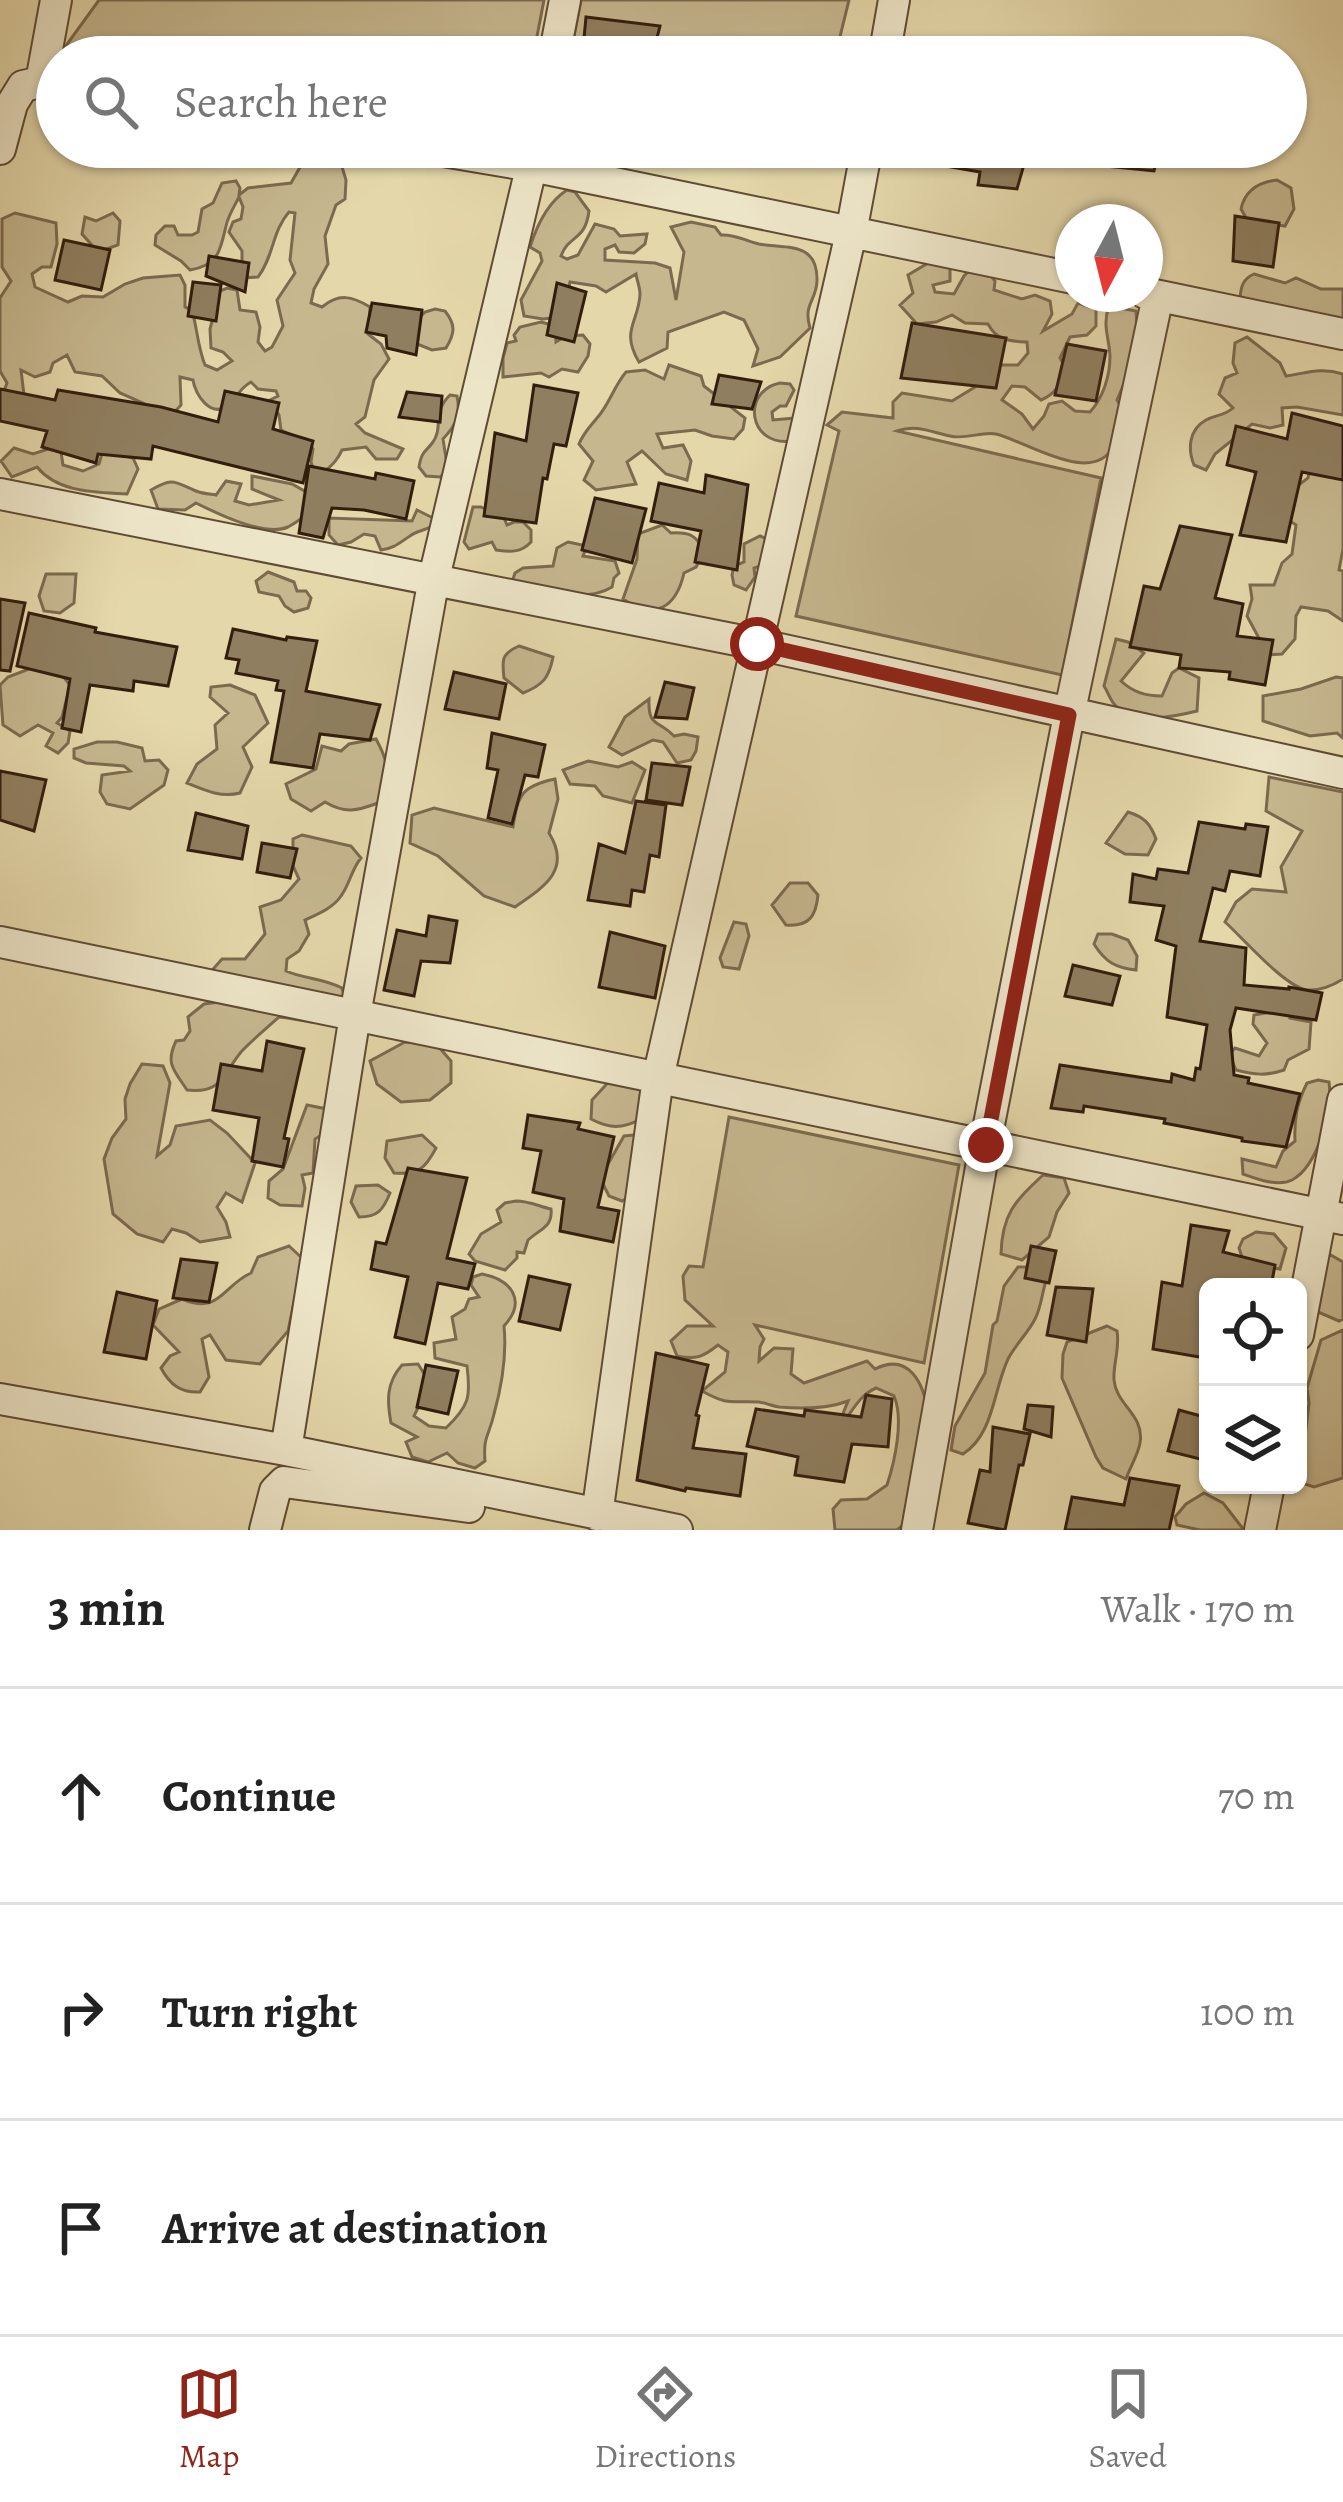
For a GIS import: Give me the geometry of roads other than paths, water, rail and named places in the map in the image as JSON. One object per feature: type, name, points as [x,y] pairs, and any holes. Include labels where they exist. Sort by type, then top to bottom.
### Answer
[{"type":"street","points":[[53,36],[56,0]]},
{"type":"street","points":[[558,36],[565,0]]},
{"type":"street","points":[[888,36],[894,0]]},
{"type":"street","points":[[0,149],[22,86],[36,85]]},
{"type":"street","points":[[286,1450],[355,1015],[434,578],[531,168]]},
{"type":"street","points":[[580,168],[1055,274]]},
{"type":"street","points":[[597,1515],[658,1078],[863,168]]},
{"type":"street","points":[[1163,296],[1343,334]]},
{"type":"street","points":[[917,1530],[986,1145],[1148,312]]},
{"type":"street","points":[[0,494],[757,644],[1343,773]]},
{"type":"street","points":[[0,942],[1332,1217]]},
{"type":"street","points":[[1307,1304],[1332,1217],[1343,1100]]},
{"type":"street","points":[[0,1399],[286,1450],[676,1530]]},
{"type":"street","points":[[265,1530],[275,1491],[284,1482],[498,1511],[524,1500]]},
{"type":"street","points":[[1260,1530],[1267,1494]]}]
